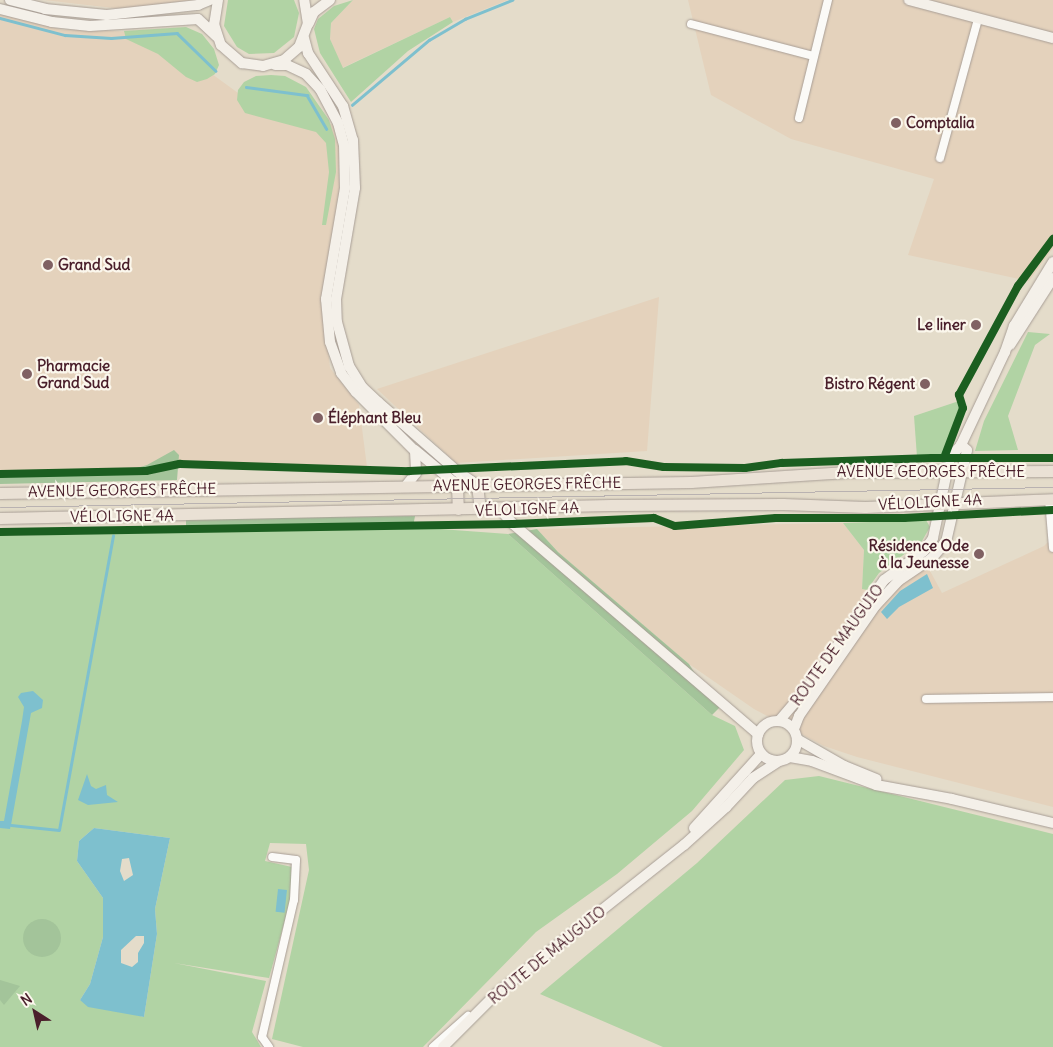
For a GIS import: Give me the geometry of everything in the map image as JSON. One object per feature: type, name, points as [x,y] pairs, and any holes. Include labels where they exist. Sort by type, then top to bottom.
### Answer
[{"type":"main road","name":"AVENUE GEORGES FRÊCHE","points":[[0,493],[691,482],[789,473],[948,470],[1053,471]]},
{"type":"main road","points":[[477,484],[480,509]]},
{"type":"main road","points":[[457,485],[458,509]]},
{"type":"main road","name":"AVENUE GEORGES FRÊCHE","points":[[0,518],[774,504],[842,508],[1051,499]]},
{"type":"street","points":[[10,0],[45,9],[107,15],[198,5],[210,0]]},
{"type":"street","points":[[217,37],[214,24],[218,0]]},
{"type":"street","points":[[304,0],[308,24]]},
{"type":"street","points":[[0,9],[52,22],[90,26],[198,20],[217,37],[227,52],[242,62],[263,66],[275,64],[292,55],[304,38],[314,12],[330,0]]},
{"type":"street","points":[[799,118],[828,0]]},
{"type":"street","points":[[909,0],[1053,38]]},
{"type":"street","points":[[940,158],[978,19]]},
{"type":"street","points":[[691,24],[814,56]]},
{"type":"street","points":[[304,38],[308,53],[341,101],[353,140],[355,188],[336,299],[337,322],[349,366],[363,388],[378,402],[436,454],[477,484]]},
{"type":"street","points":[[275,64],[298,69],[314,82],[329,103],[344,145],[345,188],[326,299],[327,322],[335,358],[356,392],[409,445],[457,485]]},
{"type":"street","points":[[1005,352],[1014,326],[1053,262]]},
{"type":"street","points":[[1005,352],[1053,278]]},
{"type":"street","name":"ROUTE DE MAUGUIO","points":[[779,721],[809,686],[884,580],[924,551],[933,538],[950,457],[961,446],[1005,352]]},
{"type":"street","points":[[406,486],[416,473],[417,458],[409,445]]},
{"type":"street","name":"ROUTE DE MAUGUIO","points":[[796,734],[798,716],[883,597],[902,578],[941,550],[951,532],[964,470],[967,450],[961,446]]},
{"type":"street","points":[[1051,499],[1053,548]]},
{"type":"street","points":[[499,508],[520,530],[758,734]]},
{"type":"street","points":[[926,700],[1053,696]]},
{"type":"street","points":[[904,788],[876,785],[812,761],[790,757],[779,761],[762,754],[757,745],[758,734],[766,724],[779,721],[844,766],[904,788],[1053,823]]},
{"type":"street","points":[[790,757],[796,734]]},
{"type":"street","name":"ROUTE DE MAUGUIO","points":[[655,868],[762,754]]},
{"type":"street","name":"ROUTE DE MAUGUIO","points":[[443,1047],[497,993],[655,868],[726,807],[753,778],[779,761]]},
{"type":"street","points":[[269,1047],[262,1037],[292,909],[296,860],[272,857]]},
{"type":"street","points":[[433,1047],[497,993]]},
{"type":"shaded area","points":[[44,0],[193,0],[122,9]]},
{"type":"shaded area","points":[[353,0],[508,0],[453,22],[450,17],[342,68],[330,39],[331,23]]},
{"type":"shaded area","points":[[688,0],[1053,0],[1053,248],[1029,281],[908,255],[934,179],[791,139],[711,95]]},
{"type":"shaded area","points":[[0,13],[63,30],[154,32],[256,106],[338,126],[345,168],[323,305],[330,368],[359,405],[367,467],[181,465],[154,480],[0,482]]},
{"type":"shaded area","points":[[659,297],[647,451],[456,463],[377,389]]},
{"type":"shaded area","points":[[843,523],[864,550],[862,589],[867,590],[929,569],[942,593],[1044,546],[1053,537],[1053,807],[857,757],[824,746],[754,709],[689,664],[558,552],[537,529]]},
{"type":"green space","points":[[228,0],[294,0],[299,13],[294,37],[274,53],[249,54],[237,47],[224,26]]},
{"type":"green space","points":[[353,0],[331,23],[330,39],[343,68],[450,17],[453,22],[408,51],[351,102],[320,53],[314,29],[318,19],[334,6]]},
{"type":"green space","points":[[186,27],[202,34],[214,49],[219,65],[215,74],[197,82],[186,77],[158,54],[126,39],[124,31]]},
{"type":"green space","points":[[256,76],[285,76],[306,87],[329,120],[335,139],[336,172],[326,225],[322,225],[329,172],[326,143],[316,132],[245,113],[237,100],[238,90],[244,82]]},
{"type":"green space","points":[[1028,332],[1050,334],[1035,345],[1008,416],[1018,450],[975,451],[984,421]]},
{"type":"green space","points":[[962,400],[942,455],[917,457],[914,416]]},
{"type":"green space","points":[[174,450],[179,455],[177,480],[0,484],[0,475],[123,472],[147,465]]},
{"type":"green space","points":[[415,516],[413,527],[186,532],[186,518]]},
{"type":"green space","points":[[926,520],[930,527],[922,541],[879,573],[867,590],[862,589],[864,550],[843,523]]},
{"type":"green space","points":[[413,527],[508,534],[712,715],[735,726],[744,750],[692,811],[617,874],[536,932],[423,1047],[303,1047],[272,1039],[309,870],[306,844],[270,843],[265,861],[292,867],[290,902],[269,978],[174,963],[266,981],[252,1032],[261,1047],[0,1047],[0,536]],"holes":[[[94,828],[170,838],[155,909],[157,934],[144,1017],[80,1000],[90,984],[103,937],[103,898],[77,861],[79,841]]]},
{"type":"green space","points":[[537,529],[558,552],[689,664],[699,680],[724,703],[712,715],[508,534]]},
{"type":"green space","points":[[819,776],[1053,834],[1053,1047],[663,1047],[540,994],[697,863],[785,780]]},
{"type":"green space","points":[[42,919],[55,925],[61,938],[55,951],[42,957],[29,951],[23,938],[29,925]]},
{"type":"green space","points":[[0,980],[20,986],[4,1005],[0,1000]]},
{"type":"water","points":[[927,574],[933,588],[899,607],[887,619],[881,612],[900,591]]},
{"type":"water","points":[[33,691],[43,700],[42,708],[31,713],[10,829],[0,828],[0,821],[4,821],[24,707],[18,697],[21,693]]},
{"type":"water","points":[[87,774],[91,786],[96,789],[106,785],[107,795],[118,802],[88,805],[78,800]]},
{"type":"water","points":[[94,828],[170,838],[155,909],[157,934],[144,1017],[88,1007],[80,1000],[90,984],[103,937],[103,898],[77,861],[79,841]],"holes":[[[129,858],[133,875],[124,881],[120,871],[122,859]],[[136,936],[144,936],[144,943],[138,953],[138,962],[132,967],[121,963],[121,950]]]},
{"type":"water","points":[[278,889],[287,890],[285,913],[276,912]]},
{"type":"waterway","points":[[352,105],[429,40],[465,19],[512,0]]},
{"type":"waterway","points":[[0,18],[65,35],[111,38],[177,33],[216,71]]},
{"type":"waterway","points":[[246,87],[307,95],[327,129]]},
{"type":"waterway","points":[[11,825],[59,830],[113,536]]},
{"type":"tram line","points":[[0,507],[1053,487]]},
{"type":"cycle path","points":[[944,458],[963,408],[959,395],[1018,286],[1053,239]]},
{"type":"cycle path","points":[[0,474],[146,471],[180,464],[409,471],[626,461],[664,467],[745,468],[782,463],[932,458],[1053,458]]},
{"type":"cycle path","name":"VÉLOLIGNE 4A","points":[[0,532],[513,524],[654,518],[675,526],[776,518],[904,518],[1053,510]]},
{"type":"place","name":"Comptalia","points":[[896,123]]},
{"type":"place","name":"Grand Sud","points":[[48,265]]},
{"type":"place","name":"Le liner","points":[[976,325]]},
{"type":"place","name":"Pharmacie Grand Sud","points":[[27,374]]},
{"type":"place","name":"Bistro Régent","points":[[925,384]]},
{"type":"place","name":"Éléphant Bleu","points":[[318,418]]},
{"type":"place","name":"Résidence Ode à la Jeunesse","points":[[979,554]]}]
